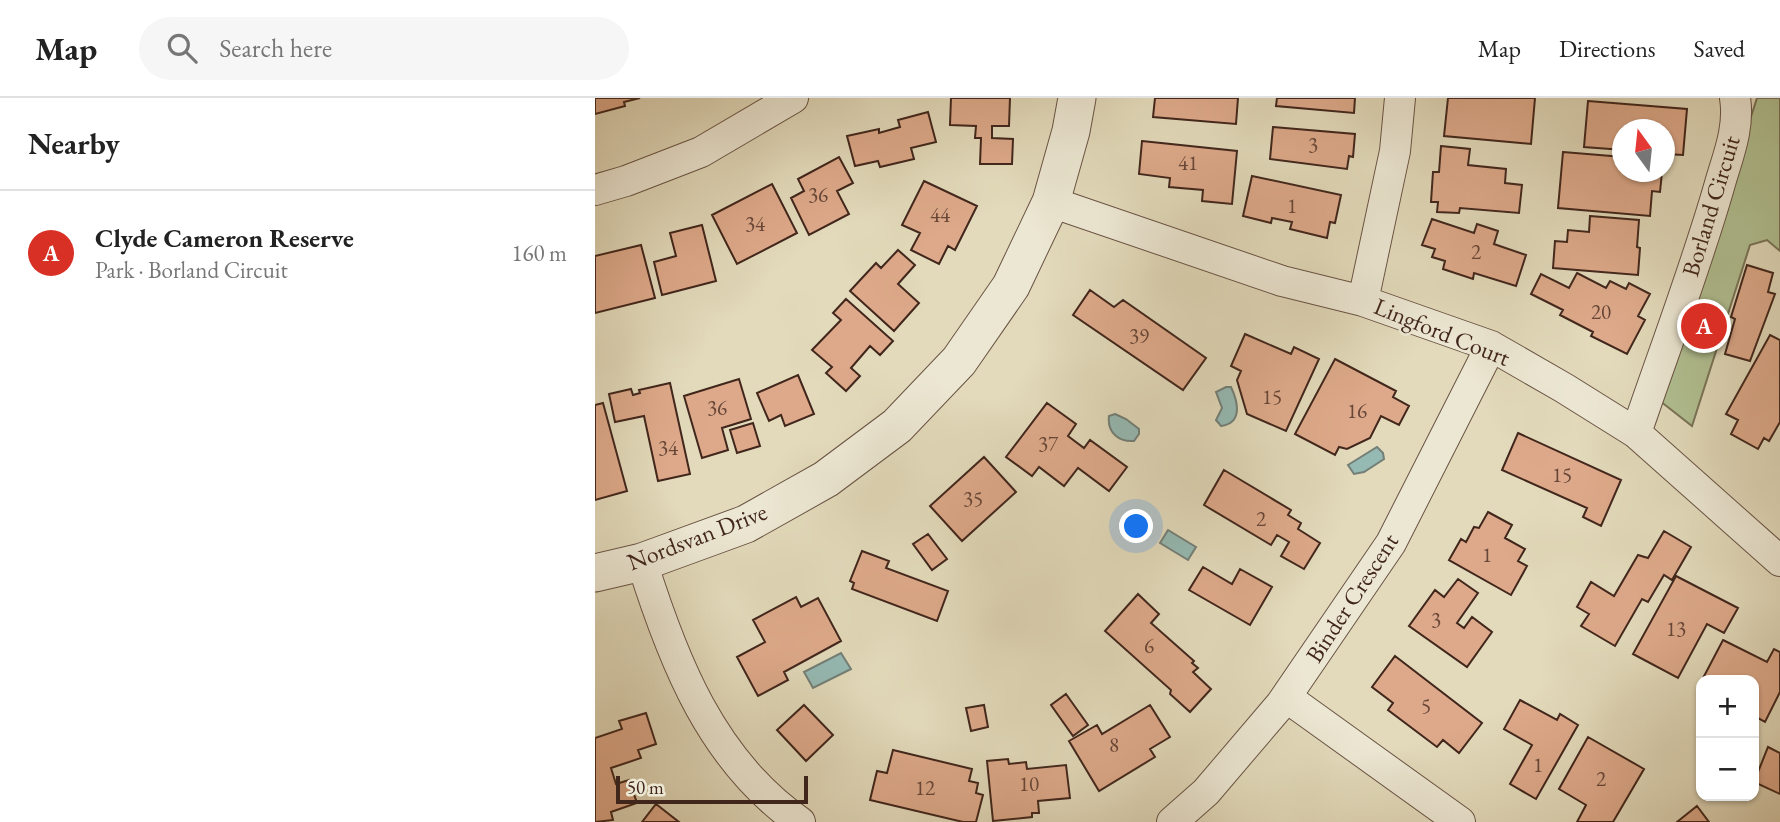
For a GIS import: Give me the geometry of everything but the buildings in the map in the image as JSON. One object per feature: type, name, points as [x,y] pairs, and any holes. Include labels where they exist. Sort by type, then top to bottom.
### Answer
[{"type":"street","points":[[595,190],[701,152],[793,98]]},
{"type":"street","name":"Nordsvan Drive","points":[[595,573],[642,562],[746,524],[826,479],[897,426],[959,360],[1011,286],[1051,202],[1071,131],[1077,98]]},
{"type":"street","points":[[1363,300],[1395,151],[1400,98]]},
{"type":"street","name":"Borland Circuit","points":[[1636,433],[1734,138],[1735,98]]},
{"type":"street","name":"Lingford Court","points":[[1051,202],[1282,281],[1363,300],[1491,346],[1636,433],[1780,561]]},
{"type":"street","name":"Binder Crescent","points":[[1172,822],[1206,792],[1286,697],[1391,543],[1491,346]]},
{"type":"street","points":[[642,562],[662,625],[684,680],[714,733],[752,782],[800,822]]},
{"type":"street","points":[[1286,697],[1460,822]]},
{"type":"green space","points":[[1757,98],[1780,98],[1780,251],[1767,240],[1750,245],[1692,426],[1660,401]]},
{"type":"water","points":[[1231,387],[1237,411],[1233,421],[1221,426],[1216,420],[1222,408],[1216,392]]},
{"type":"water","points":[[1115,414],[1139,429],[1134,441],[1123,440],[1112,432],[1109,416]]},
{"type":"water","points":[[1377,447],[1383,453],[1384,459],[1364,472],[1354,474],[1348,465]]},
{"type":"water","points":[[1168,530],[1196,547],[1188,560],[1160,543]]},
{"type":"water","points":[[841,653],[851,669],[813,688],[804,672]]},
{"type":"place","name":"Clyde Cameron Reserve","points":[[1704,326]]}]
